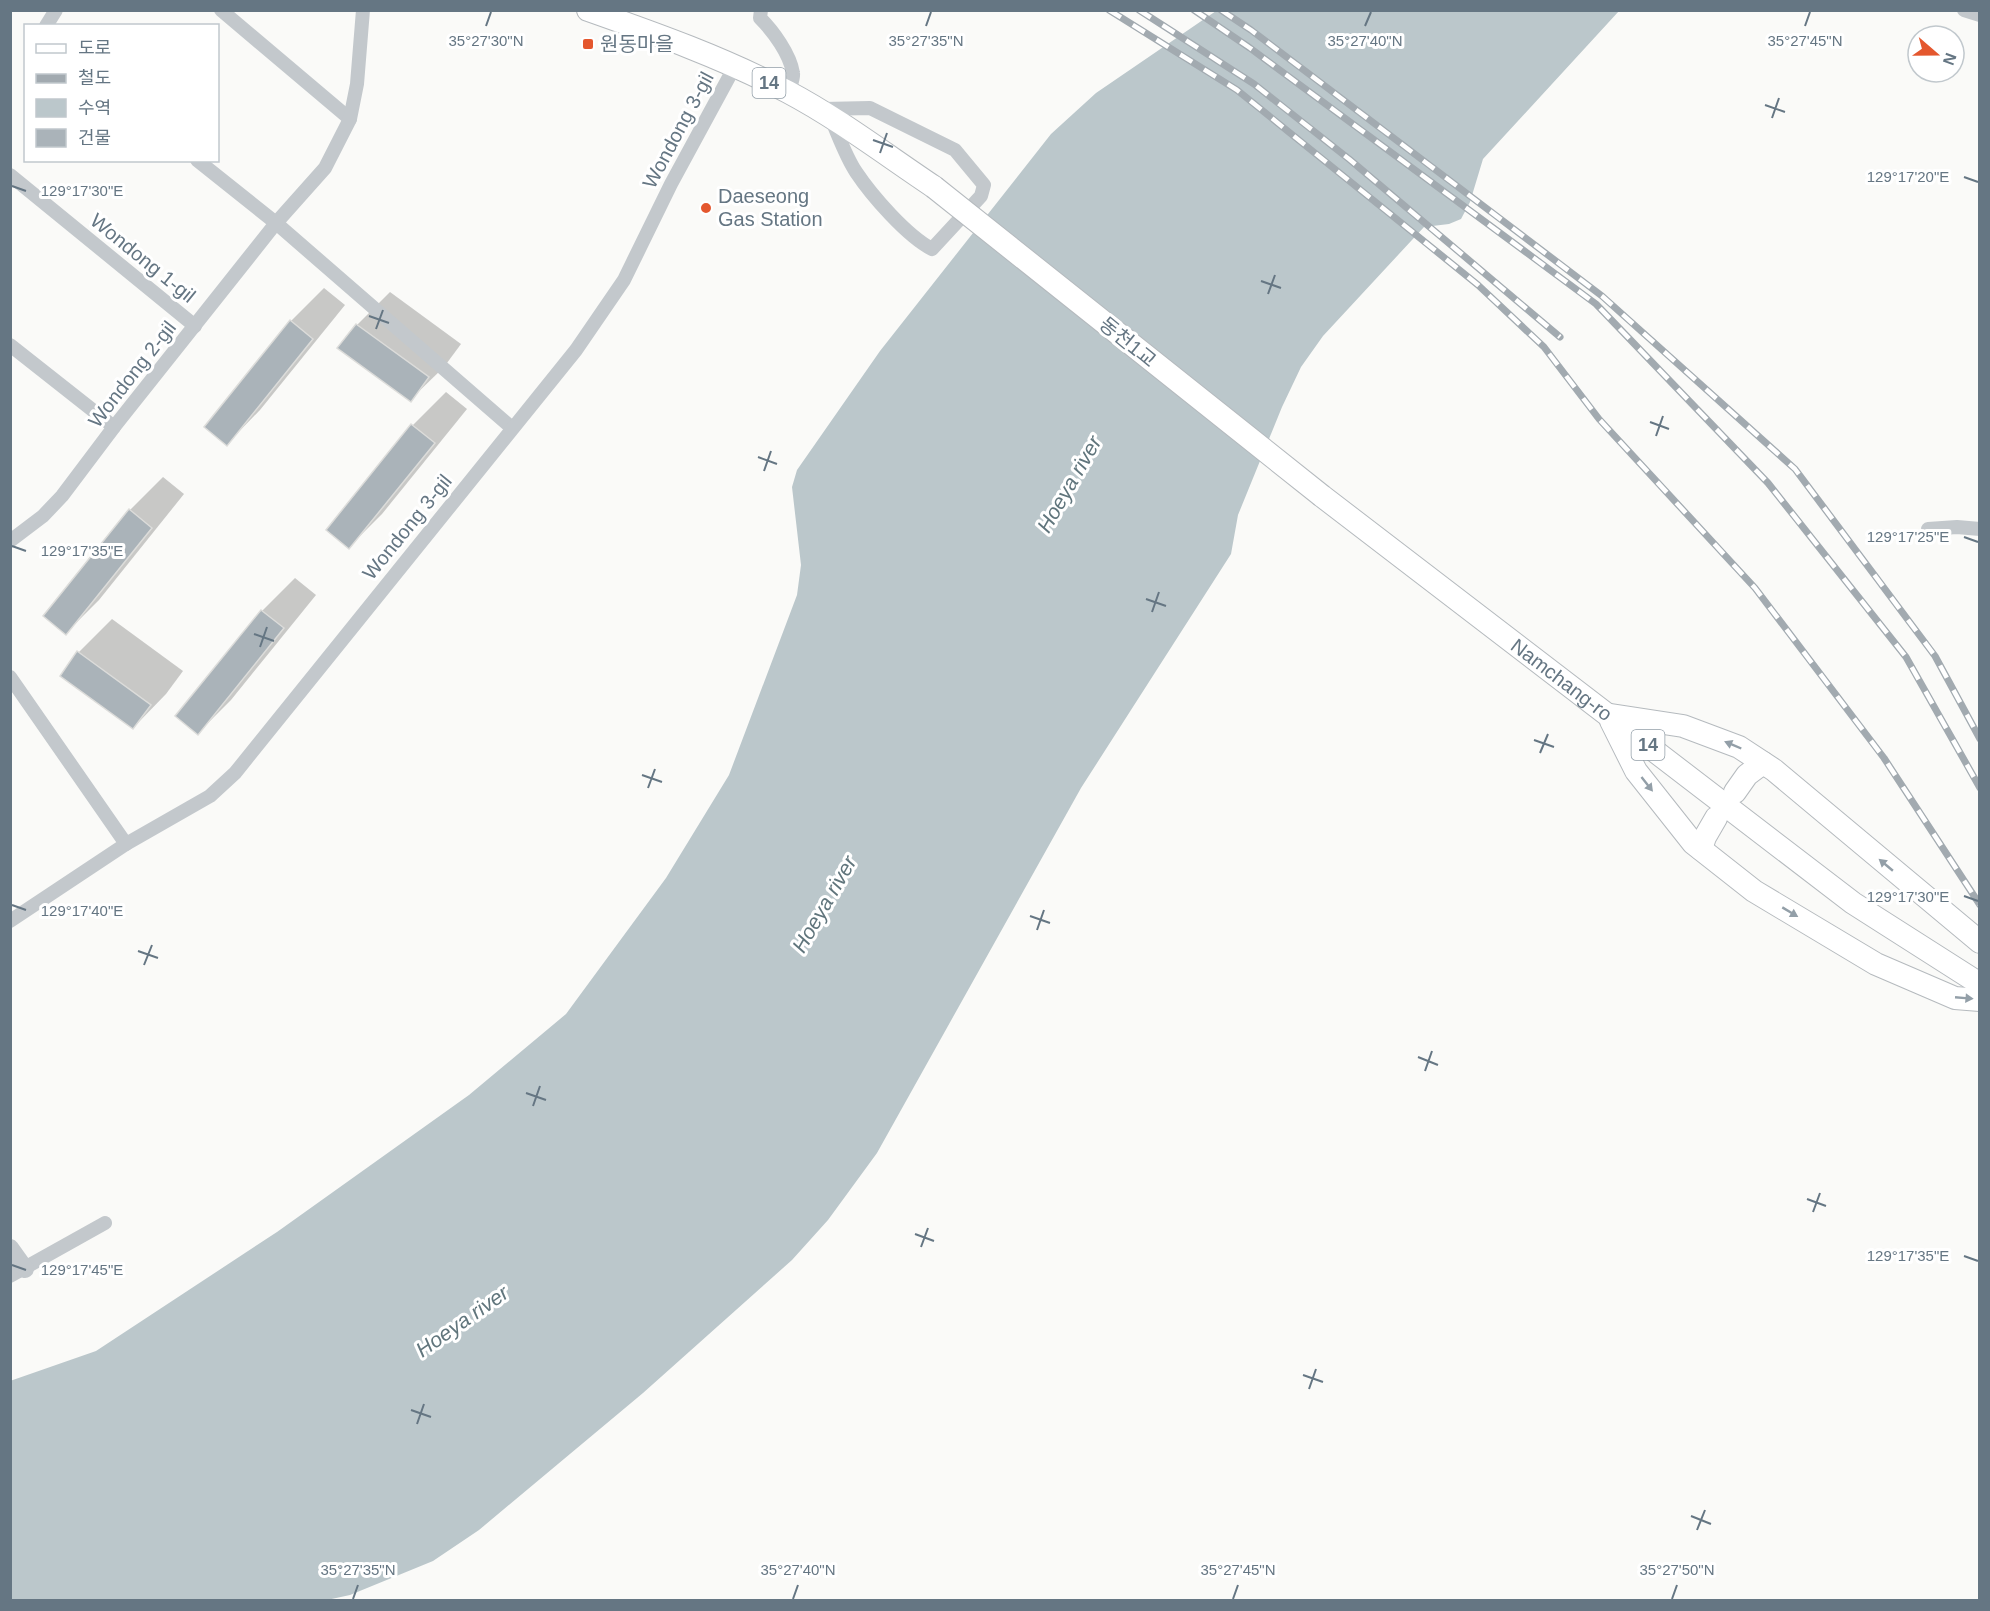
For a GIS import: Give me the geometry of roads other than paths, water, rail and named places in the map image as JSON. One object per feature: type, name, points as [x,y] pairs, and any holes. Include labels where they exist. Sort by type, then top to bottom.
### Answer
[{"type":"main road","name":"14","points":[[588,10],[659,35],[735,66],[789,92],[824,113]]},
{"type":"main road","name":"동천1교","points":[[824,113],[934,187],[1322,496]]},
{"type":"main road","name":"Namchang-ro","points":[[1322,496],[1853,903],[1980,984]]},
{"type":"main road","points":[[1608,715],[1683,726],[1739,747],[1774,770],[1980,942]]},
{"type":"main road","points":[[1608,715],[1636,771],[1693,843],[1754,891],[1876,964],[1955,998],[1980,1000]]},
{"type":"main road","points":[[1735,792],[1747,775],[1763,763]]},
{"type":"main road","points":[[1701,849],[1716,818]]},
{"type":"street","points":[[47,24],[56,10]]},
{"type":"street","points":[[221,10],[350,119]]},
{"type":"street","name":"Wondong 2-gil","points":[[10,542],[43,516],[62,496],[276,223],[325,168],[350,119],[357,84],[363,10]]},
{"type":"street","points":[[761,10],[760,18],[772,30],[786,53],[793,74],[789,92]]},
{"type":"street","points":[[1964,10],[1980,15]]},
{"type":"street","name":"Wondong 3-gil","points":[[10,921],[126,844],[210,796],[235,773],[576,350],[624,280],[671,184],[735,66]]},
{"type":"street","points":[[870,108],[955,150],[984,185],[981,196],[932,249],[918,241],[855,171],[824,113],[870,108]]},
{"type":"street","points":[[200,162],[276,223],[512,428]]},
{"type":"street","name":"Wondong 1-gil","points":[[10,175],[195,326]]},
{"type":"street","points":[[10,345],[114,427]]},
{"type":"street","points":[[1928,529],[1957,527],[1980,529]]},
{"type":"street","points":[[10,677],[126,844]]},
{"type":"street","points":[[10,1248],[18,1273],[105,1223]]},
{"type":"water","name":"Hoeya river","points":[[1216,11],[1619,11],[1483,159],[1470,202],[1461,219],[1449,224],[1424,227],[1323,336],[1301,367],[1282,407],[1238,515],[1231,554],[1081,788],[877,1153],[828,1220],[792,1260],[643,1393],[479,1530],[433,1561],[350,1595],[327,1600],[11,1600],[10,1381],[96,1351],[277,1232],[469,1095],[566,1014],[666,878],[729,775],[797,595],[801,565],[792,487],[797,470],[880,351],[1051,134],[1096,93]]},
{"type":"railway","points":[[1109,10],[1237,90],[1478,285],[1544,347],[1599,419],[1755,588],[1884,758],[1980,905]]},
{"type":"railway","points":[[1139,10],[1254,84],[1349,159],[1560,337]]},
{"type":"railway","points":[[1194,10],[1250,48],[1596,304],[1768,483],[1906,657],[1980,788]]},
{"type":"railway","points":[[1221,10],[1251,30],[1602,296],[1795,469],[1935,656],[1980,739]]},
{"type":"place","name":"원동마을","points":[[588,44]]},
{"type":"place","name":"Daeseong Gas Station","points":[[706,208]]}]
